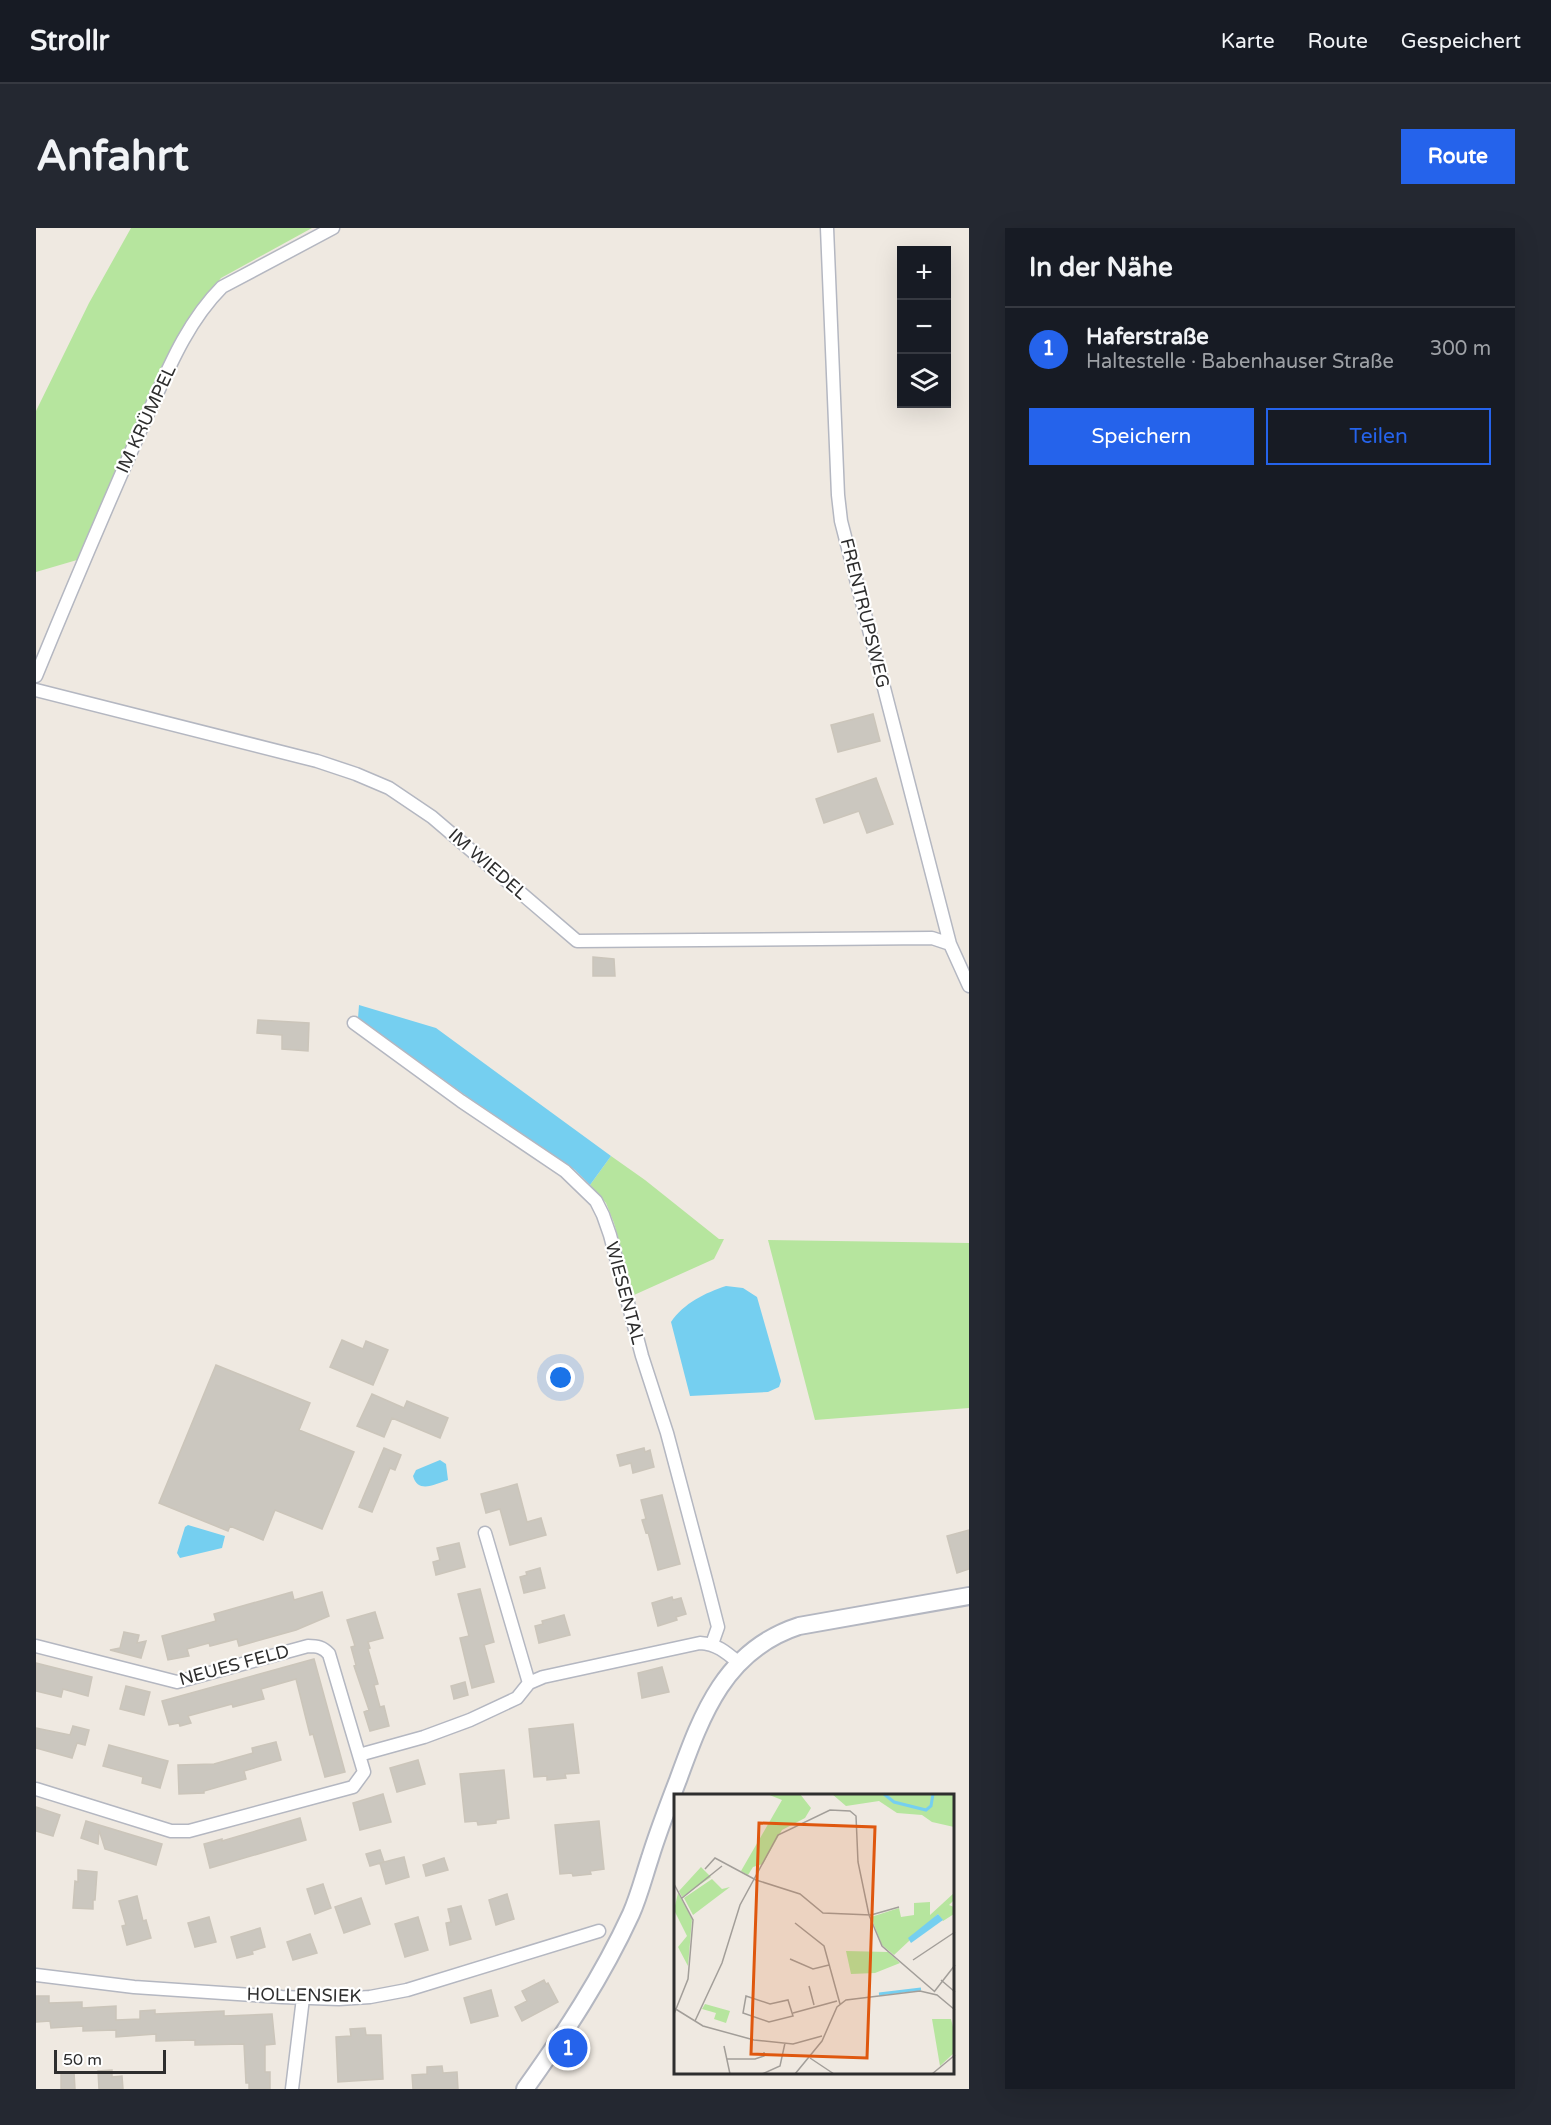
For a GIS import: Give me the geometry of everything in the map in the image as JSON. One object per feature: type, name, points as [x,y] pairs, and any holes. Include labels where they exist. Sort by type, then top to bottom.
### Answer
[{"type":"main road","points":[[525,2089],[606,1967],[633,1911],[704,1713],[719,1686],[739,1663],[763,1643],[799,1626],[969,1596]]},
{"type":"street","name":"IM KRÜMPEL","points":[[36,676],[92,540],[168,371],[192,324],[210,299],[222,288],[333,228]]},
{"type":"street","name":"FRENTRUPSWEG","points":[[827,228],[841,521],[950,944],[969,986]]},
{"type":"street","name":"IM WIEDEL","points":[[36,690],[316,760],[389,788],[432,817],[577,941],[933,938],[950,944]]},
{"type":"street","name":"WIESENTAL","points":[[354,1023],[461,1101],[565,1171],[596,1201],[610,1235],[642,1356],[667,1433],[691,1523],[718,1627],[712,1644]]},
{"type":"street","points":[[485,1533],[529,1683]]},
{"type":"street","points":[[359,1755],[424,1737],[470,1720],[517,1698],[529,1683],[543,1677],[700,1643],[712,1644],[727,1652],[739,1663]]},
{"type":"street","name":"NEUES FELD","points":[[36,1646],[177,1682],[308,1646],[317,1646],[329,1654],[364,1772],[353,1787],[189,1831],[171,1831],[36,1789]]},
{"type":"street","name":"HOLLENSIEK","points":[[36,1975],[134,1988],[339,1999],[396,1993],[599,1930]]},
{"type":"street","points":[[292,2089],[303,1998]]},
{"type":"green space","points":[[131,228],[312,228],[221,278],[204,299],[125,451],[77,560],[36,572],[36,411],[89,303]]},
{"type":"green space","points":[[611,1156],[719,1239],[724,1239],[714,1259],[634,1295],[614,1223],[606,1203],[590,1185]]},
{"type":"green space","points":[[768,1240],[969,1243],[969,1408],[815,1420]]},
{"type":"water","points":[[359,1005],[436,1028],[611,1156],[590,1185],[575,1170],[469,1098],[358,1018]]},
{"type":"water","points":[[726,1286],[743,1288],[757,1297],[781,1381],[779,1387],[768,1392],[690,1396],[671,1322],[682,1309],[710,1292]]},
{"type":"water","points":[[440,1460],[446,1464],[448,1480],[428,1486],[415,1482],[413,1476],[416,1470]]},
{"type":"water","points":[[188,1525],[225,1536],[222,1548],[180,1558],[177,1553],[185,1527]]},
{"type":"building","points":[[873,714],[880,741],[838,752],[831,725]]},
{"type":"building","points":[[876,778],[893,824],[867,833],[859,811],[824,823],[816,799]]},
{"type":"building","points":[[593,957],[614,959],[615,976],[593,976]]},
{"type":"building","points":[[258,1020],[309,1023],[308,1051],[282,1049],[282,1035],[257,1033]]},
{"type":"building","points":[[342,1340],[363,1349],[366,1341],[388,1350],[373,1385],[330,1367]]},
{"type":"building","points":[[216,1365],[310,1403],[299,1430],[354,1452],[322,1529],[275,1510],[263,1540],[230,1526],[228,1531],[159,1503]]},
{"type":"building","points":[[372,1394],[404,1408],[407,1401],[448,1418],[440,1438],[392,1418],[384,1437],[357,1426]]},
{"type":"building","points":[[384,1448],[401,1455],[395,1470],[390,1468],[372,1512],[359,1507]]},
{"type":"building","points":[[644,1448],[645,1452],[650,1450],[654,1467],[633,1473],[631,1463],[620,1466],[617,1455]]},
{"type":"building","points":[[517,1484],[527,1522],[541,1518],[546,1535],[510,1545],[500,1509],[486,1513],[481,1494]]},
{"type":"building","points":[[662,1495],[680,1564],[658,1570],[648,1532],[646,1533],[642,1520],[646,1519],[641,1500]]},
{"type":"building","points":[[969,1530],[969,1569],[957,1573],[947,1536]]},
{"type":"building","points":[[459,1543],[465,1567],[436,1575],[433,1562],[440,1560],[437,1548]]},
{"type":"building","points":[[540,1568],[545,1588],[524,1593],[520,1577],[527,1575],[526,1572]]},
{"type":"building","points":[[480,1589],[494,1642],[484,1645],[494,1682],[472,1688],[460,1638],[469,1636],[458,1594]]},
{"type":"building","points":[[292,1592],[294,1600],[322,1592],[329,1616],[296,1630],[239,1646],[237,1639],[187,1649],[189,1656],[168,1660],[162,1636],[216,1621],[214,1614]]},
{"type":"building","points":[[672,1597],[673,1600],[681,1598],[686,1614],[676,1617],[677,1620],[658,1626],[652,1603]]},
{"type":"building","points":[[375,1612],[383,1638],[368,1642],[370,1648],[368,1649],[378,1684],[374,1685],[380,1707],[384,1706],[389,1726],[370,1731],[364,1712],[369,1710],[354,1666],[356,1665],[351,1647],[355,1646],[347,1620]]},
{"type":"building","points":[[564,1615],[570,1635],[539,1643],[535,1626],[543,1624],[542,1621]]},
{"type":"building","points":[[124,1632],[139,1635],[137,1643],[146,1641],[141,1658],[110,1650],[120,1648]]},
{"type":"building","points":[[314,1659],[345,1772],[325,1777],[313,1734],[310,1735],[296,1679],[261,1689],[264,1699],[233,1707],[232,1704],[188,1716],[191,1723],[180,1726],[179,1723],[169,1725],[162,1701]]},
{"type":"building","points":[[36,1663],[92,1677],[88,1696],[63,1689],[61,1697],[36,1691]]},
{"type":"building","points":[[662,1667],[669,1692],[642,1698],[638,1673]]},
{"type":"building","points":[[465,1682],[468,1695],[454,1699],[451,1686]]},
{"type":"building","points":[[126,1686],[150,1692],[144,1715],[120,1709]]},
{"type":"building","points":[[573,1724],[579,1773],[565,1774],[566,1778],[547,1780],[547,1776],[534,1777],[529,1729]]},
{"type":"building","points":[[73,1726],[89,1730],[85,1745],[77,1743],[72,1758],[36,1748],[36,1728],[70,1735]]},
{"type":"building","points":[[276,1742],[281,1760],[244,1771],[246,1779],[204,1791],[204,1793],[179,1794],[178,1765],[214,1764],[253,1753],[252,1748]]},
{"type":"building","points":[[109,1745],[168,1761],[160,1788],[142,1783],[143,1777],[103,1766]]},
{"type":"building","points":[[418,1760],[425,1784],[397,1792],[390,1768]]},
{"type":"building","points":[[504,1770],[509,1818],[496,1820],[496,1823],[478,1825],[477,1821],[465,1822],[460,1774]]},
{"type":"building","points":[[383,1794],[391,1822],[360,1830],[353,1803]]},
{"type":"building","points":[[36,1807],[60,1815],[53,1836],[36,1831]]},
{"type":"building","points":[[300,1818],[306,1840],[210,1868],[204,1844],[222,1839],[222,1841]]},
{"type":"building","points":[[86,1821],[162,1844],[156,1865],[105,1849],[99,1830],[98,1844],[81,1838]]},
{"type":"building","points":[[599,1821],[604,1869],[590,1871],[591,1874],[573,1876],[572,1873],[560,1874],[555,1825]]},
{"type":"building","points":[[380,1850],[384,1862],[370,1866],[366,1854]]},
{"type":"building","points":[[404,1857],[409,1877],[386,1884],[380,1863]]},
{"type":"building","points":[[444,1858],[448,1870],[426,1876],[423,1865]]},
{"type":"building","points":[[78,1870],[97,1872],[93,1909],[73,1908]]},
{"type":"building","points":[[323,1884],[331,1908],[315,1914],[307,1889]]},
{"type":"building","points":[[507,1894],[514,1919],[496,1925],[489,1900]]},
{"type":"building","points":[[137,1896],[143,1921],[146,1920],[151,1938],[127,1945],[122,1926],[126,1925],[119,1901]]},
{"type":"building","points":[[361,1898],[370,1924],[344,1933],[335,1907]]},
{"type":"building","points":[[461,1906],[471,1939],[450,1945],[446,1923],[451,1922],[448,1909]]},
{"type":"building","points":[[209,1917],[216,1942],[195,1947],[188,1923]]},
{"type":"building","points":[[418,1917],[428,1950],[405,1957],[395,1924]]},
{"type":"building","points":[[260,1928],[265,1947],[252,1951],[253,1954],[237,1958],[231,1937]]},
{"type":"building","points":[[310,1934],[317,1953],[293,1960],[287,1942]]},
{"type":"building","points":[[544,1980],[558,2002],[522,2021],[515,2007],[527,2001],[522,1991]]},
{"type":"building","points":[[491,1990],[498,2016],[471,2023],[464,1998]]},
{"type":"building","points":[[36,1996],[49,1996],[49,2003],[82,2002],[82,2008],[116,2006],[116,2020],[140,2019],[140,2011],[155,2010],[155,2014],[224,2011],[224,2016],[272,2014],[275,2044],[265,2045],[265,2072],[270,2072],[270,2089],[249,2089],[249,2083],[246,2083],[244,2044],[195,2045],[195,2040],[156,2041],[156,2034],[116,2037],[116,2030],[83,2031],[83,2026],[51,2028],[50,2021],[36,2022]]},
{"type":"building","points":[[365,2028],[366,2035],[381,2035],[383,2079],[338,2082],[336,2037],[351,2036],[350,2029]]},
{"type":"building","points":[[442,2066],[443,2073],[457,2072],[458,2089],[413,2089],[412,2075],[427,2074],[427,2067]]},
{"type":"building","points":[[112,2070],[112,2077],[122,2076],[123,2089],[99,2089],[98,2071]]},
{"type":"building","points":[[61,2072],[74,2072],[75,2089],[61,2089]]},
{"type":"place","name":"Haferstraße","points":[[568,2048]]}]
